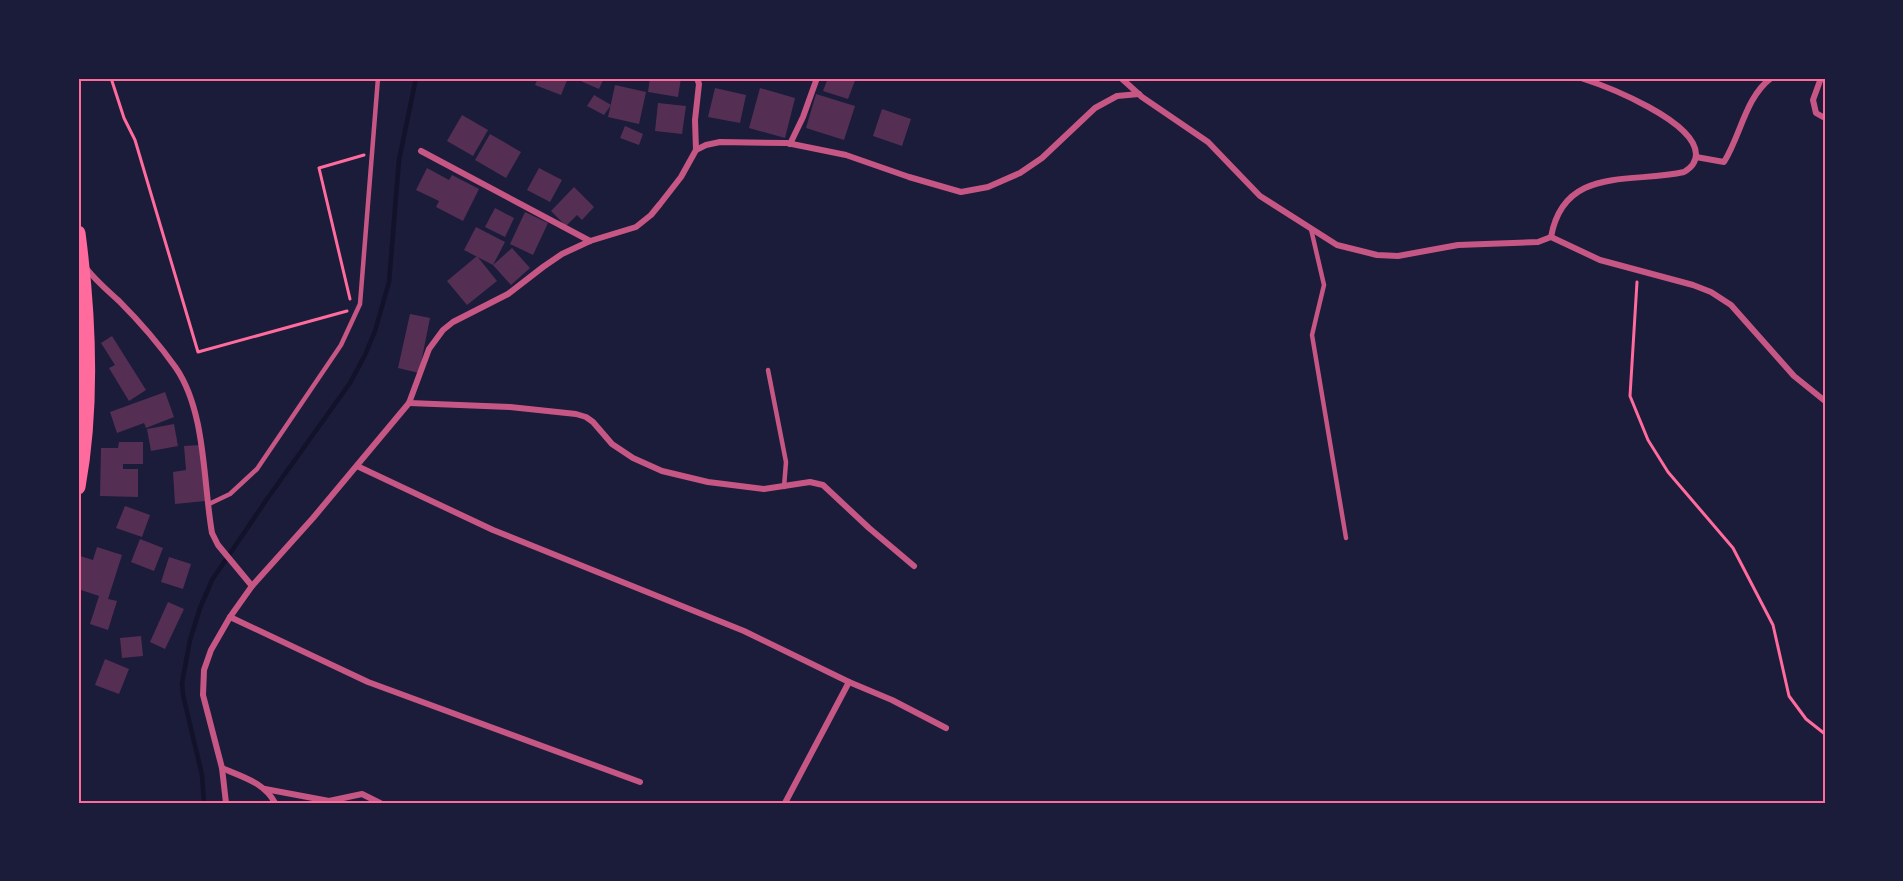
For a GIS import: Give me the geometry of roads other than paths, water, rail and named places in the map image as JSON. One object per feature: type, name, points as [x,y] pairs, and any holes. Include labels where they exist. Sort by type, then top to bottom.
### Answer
[{"type":"main road","points":[[78,233],[86,333],[87,409],[78,487]]},
{"type":"street","points":[[226,803],[222,768],[203,695],[204,670],[211,650],[230,617],[252,586],[313,518],[409,403],[429,349],[443,330],[453,322],[508,294],[553,259],[590,241],[636,226],[651,215],[681,177],[696,150],[695,120],[699,84],[697,78]]},
{"type":"street","points":[[790,144],[803,117],[817,78]]},
{"type":"street","points":[[1121,78],[1139,94],[1208,142],[1260,196],[1337,245],[1377,255],[1398,256],[1458,245],[1538,242],[1551,237],[1600,260],[1711,292],[1731,305],[1794,376],[1825,401]]},
{"type":"street","points":[[1551,237],[1557,214],[1570,198],[1581,191],[1605,180],[1684,172],[1690,169],[1696,157],[1695,144],[1690,138],[1660,114],[1626,95],[1581,78]]},
{"type":"street","points":[[1696,157],[1724,162],[1751,102],[1771,78]]},
{"type":"street","points":[[1821,78],[1813,100],[1816,113],[1825,116]]},
{"type":"street","points":[[696,150],[720,142],[790,144],[846,155],[961,192],[1005,181],[1020,173],[1042,158],[1095,108],[1117,96],[1139,94]]},
{"type":"street","points":[[421,151],[590,241]]},
{"type":"street","points":[[80,261],[97,282],[144,328],[177,369],[190,398],[198,428],[212,533],[218,545],[252,586]]},
{"type":"street","points":[[409,403],[510,407],[576,414],[593,422],[612,444],[633,458],[663,471],[708,482],[764,489],[810,482],[823,485],[914,566]]},
{"type":"street","points":[[357,466],[466,519],[744,631],[849,682],[892,700],[946,728]]},
{"type":"street","points":[[230,617],[368,682],[640,782]]},
{"type":"street","points":[[785,803],[849,682]]},
{"type":"street","points":[[222,768],[259,784],[275,803]]},
{"type":"street","points":[[265,789],[329,801],[362,794],[380,803]]},
{"type":"lane","points":[[209,504],[230,494],[257,469],[341,345],[360,304],[378,78]]},
{"type":"lane","points":[[1311,229],[1324,285],[1312,335],[1346,538]]},
{"type":"lane","points":[[768,370],[786,462],[784,487]]},
{"type":"waterway","points":[[204,803],[202,775],[183,695],[182,683],[190,640],[212,580],[350,383],[375,331],[389,282],[399,160],[416,78]]}]
